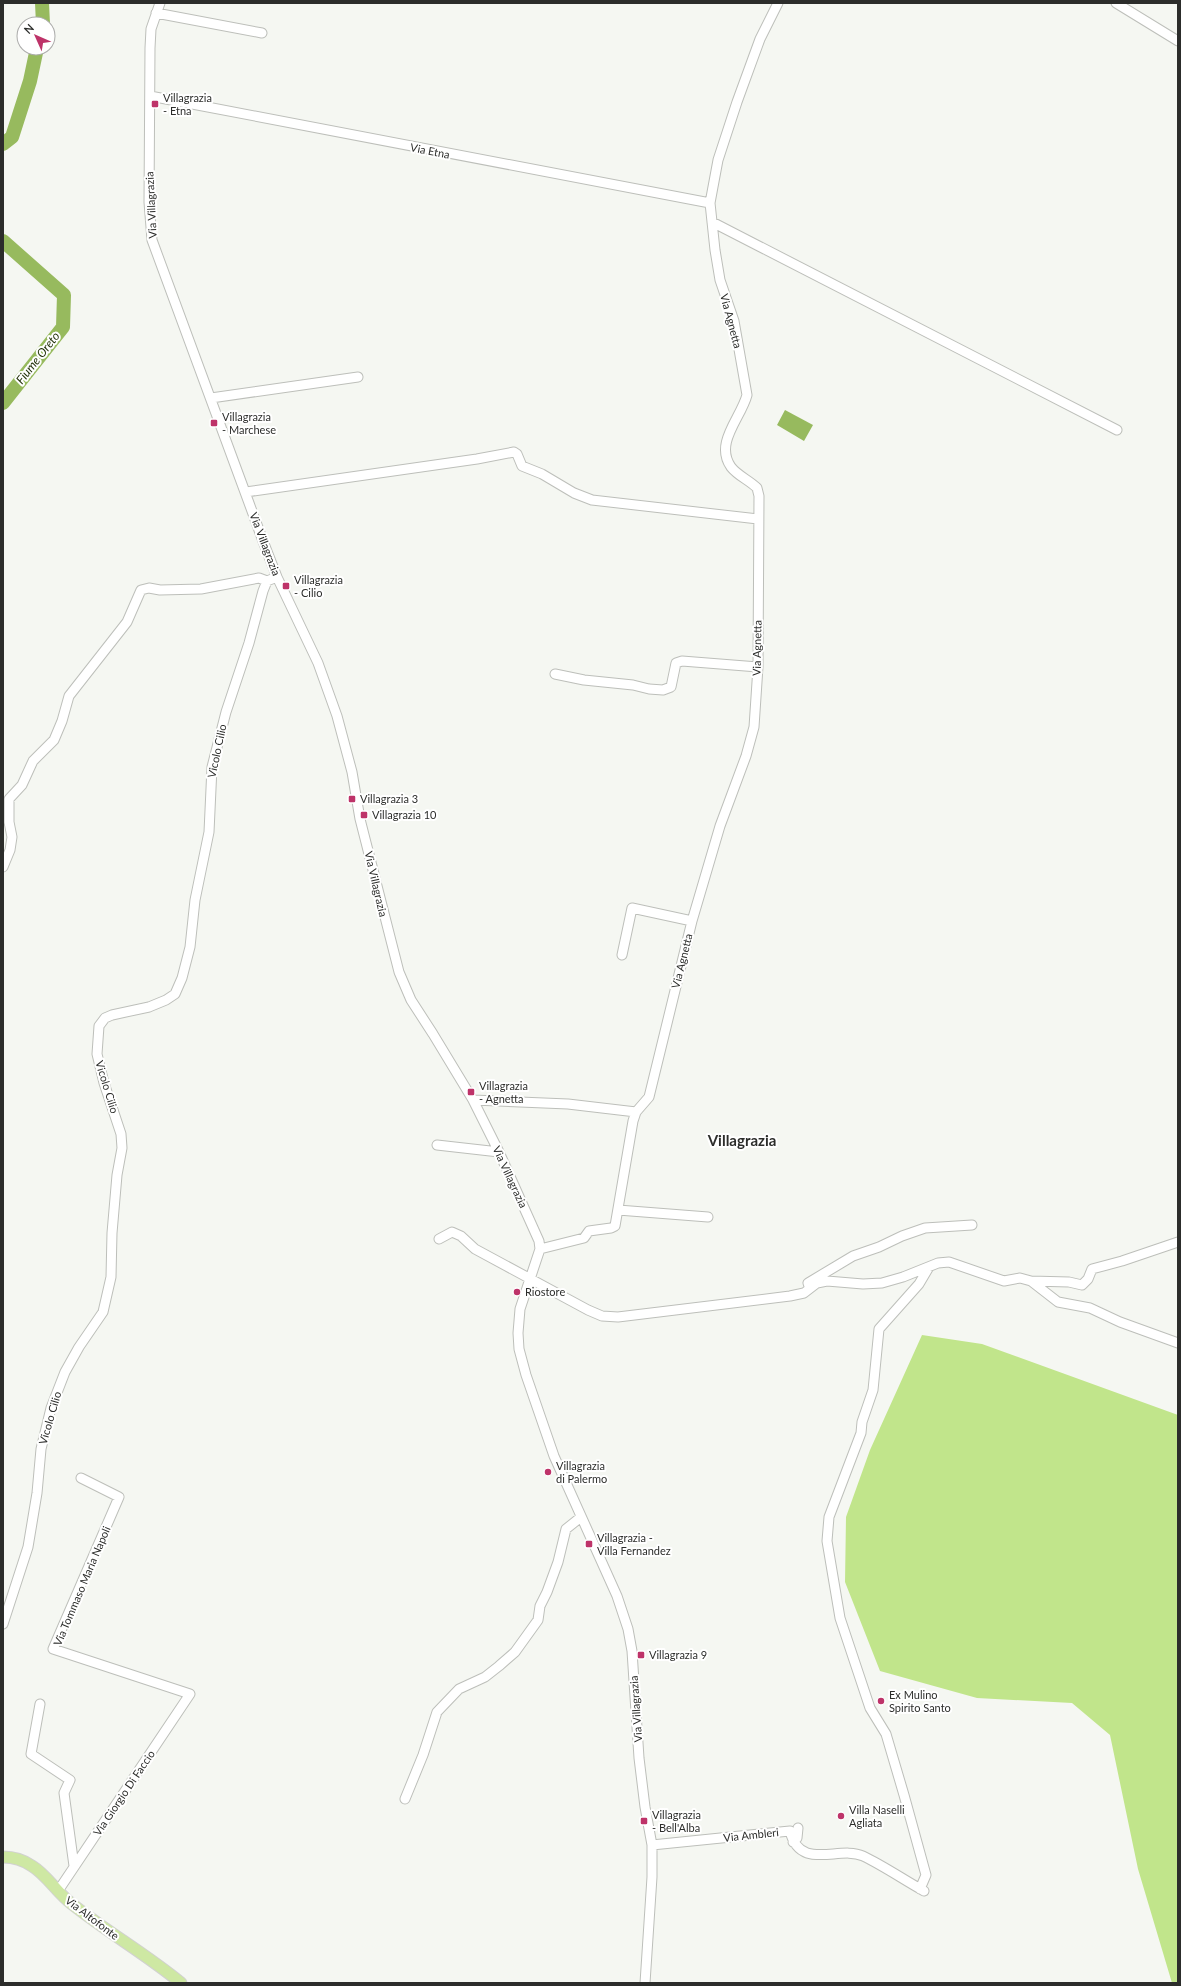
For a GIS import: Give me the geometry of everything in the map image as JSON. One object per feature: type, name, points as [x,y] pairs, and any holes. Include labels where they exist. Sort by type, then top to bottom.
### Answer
[{"type":"main road","name":"Via Altofonte","points":[[3,1857],[16,1857],[33,1866],[58,1891],[104,1930],[143,1955],[181,1983]]},
{"type":"street","name":"Via Villagrazia","points":[[160,3],[152,29],[150,48],[149,202],[152,240],[277,577],[318,662],[337,716],[352,772],[360,819],[399,972],[411,1000],[472,1100],[499,1152],[536,1231],[540,1248],[518,1319],[520,1349],[526,1375],[554,1456],[617,1596],[628,1629],[632,1651],[639,1758],[645,1807],[652,1845],[652,1877],[645,1983]]},
{"type":"street","name":"Via Agnetta","points":[[636,1112],[649,1097],[692,922],[720,826],[751,740],[754,727],[758,667],[757,488],[730,466],[725,447],[731,430],[745,404],[747,395],[734,321],[720,280],[710,204],[718,160],[737,102],[760,39],[778,3]]},
{"type":"street","points":[[1116,3],[1178,41]]},
{"type":"street","points":[[156,13],[262,33]]},
{"type":"street","name":"Via Etna","points":[[150,96],[710,204]]},
{"type":"street","points":[[712,222],[1117,430]]},
{"type":"street","points":[[211,398],[358,377]]},
{"type":"street","points":[[246,492],[477,459],[514,452],[517,454],[522,466],[542,474],[574,493],[592,500],[758,519]]},
{"type":"street","points":[[3,867],[10,850],[12,837],[9,822],[9,799],[22,785],[33,761],[54,740],[62,721],[69,696],[119,634],[127,622],[141,590],[149,588],[160,590],[201,589],[259,578],[267,581],[277,577]]},
{"type":"street","name":"Vicolo Cilio","points":[[3,1624],[28,1547],[37,1493],[41,1449],[51,1408],[66,1372],[79,1347],[103,1312],[111,1277],[112,1234],[117,1175],[122,1148],[121,1134],[104,1083],[97,1054],[99,1026],[105,1018],[112,1015],[149,1007],[166,1000],[175,994],[182,978],[190,947],[195,900],[209,832],[212,767],[226,712],[249,643],[262,590],[267,581]]},
{"type":"street","points":[[555,674],[584,680],[663,690],[671,687],[676,663],[682,661],[758,667]]},
{"type":"street","points":[[622,955],[632,908],[692,922]]},
{"type":"street","points":[[472,1100],[568,1104],[636,1112],[614,1226],[611,1228],[589,1231],[584,1238],[540,1248]]},
{"type":"street","points":[[437,1145],[499,1152]]},
{"type":"street","points":[[618,1210],[708,1217]]},
{"type":"street","points":[[810,1288],[808,1282],[841,1262],[902,1236],[925,1228],[972,1225]]},
{"type":"street","points":[[439,1239],[452,1232],[461,1236],[475,1249],[531,1280],[561,1294],[588,1310],[602,1316],[618,1317],[755,1299],[790,1296],[804,1292],[817,1283],[827,1281],[863,1284],[882,1283],[903,1278],[938,1263],[949,1262],[1004,1281],[1020,1278],[1031,1281],[1069,1282],[1082,1285],[1088,1279],[1092,1269],[1117,1263],[1178,1242]]},
{"type":"street","name":"Via Ambleri","points":[[652,1845],[790,1831],[793,1842],[808,1854],[861,1855],[922,1890],[926,1875],[886,1734],[870,1708],[840,1618],[826,1527],[861,1433],[862,1422],[872,1390],[879,1329],[919,1284],[929,1267]]},
{"type":"street","points":[[1031,1281],[1058,1302],[1090,1308],[1120,1322],[1178,1343]]},
{"type":"street","name":"Via Tommaso Maria Napoli","points":[[81,1478],[119,1497],[53,1648],[190,1694]]},
{"type":"street","points":[[405,1799],[436,1720],[437,1712],[459,1689],[485,1677],[515,1652],[538,1620],[540,1606],[558,1562],[566,1529],[581,1517]]},
{"type":"street","name":"Via Giorgio Di Faccio","points":[[58,1891],[190,1694]]},
{"type":"street","points":[[40,1704],[31,1754],[70,1780],[64,1793],[74,1866]]},
{"type":"street","points":[[793,1842],[797,1838],[798,1828]]},
{"type":"shaded area","points":[[785,410],[813,425],[804,441],[777,425]]},
{"type":"shaded area","points":[[922,1335],[982,1344],[1178,1415],[1178,1983],[1172,1983],[1138,1869],[1110,1735],[1072,1703],[977,1698],[880,1671],[845,1582],[846,1517],[870,1450]]},
{"type":"waterway","name":"Fiume Oreto","points":[[42,3],[43,16]]},
{"type":"waterway","name":"Fiume Oreto","points":[[3,144],[12,137],[30,81],[35,56]]},
{"type":"waterway","name":"Fiume Oreto","points":[[3,241],[64,295],[63,327],[3,403]]},
{"type":"place","name":"Villagrazia - Etna","points":[[155,104]]},
{"type":"place","name":"Villagrazia - Marchese","points":[[214,423]]},
{"type":"place","name":"Villagrazia - Cilio","points":[[286,586]]},
{"type":"place","name":"Villagrazia 3","points":[[352,799]]},
{"type":"place","name":"Villagrazia 10","points":[[364,815]]},
{"type":"place","name":"Villagrazia - Agnetta","points":[[471,1092]]},
{"type":"place","name":"Riostore","points":[[517,1292]]},
{"type":"place","name":"Villagrazia di Palermo","points":[[548,1472]]},
{"type":"place","name":"Villagrazia - Villa Fernandez","points":[[589,1544]]},
{"type":"place","name":"Villagrazia 9","points":[[641,1655]]},
{"type":"place","name":"Ex Mulino Spirito Santo","points":[[881,1701]]},
{"type":"place","name":"Villa Naselli Agliata","points":[[841,1816]]},
{"type":"place","name":"Villagrazia - Bell'Alba","points":[[644,1821]]},
{"type":"district","name":"Villagrazia","points":[[742,1141]]}]
